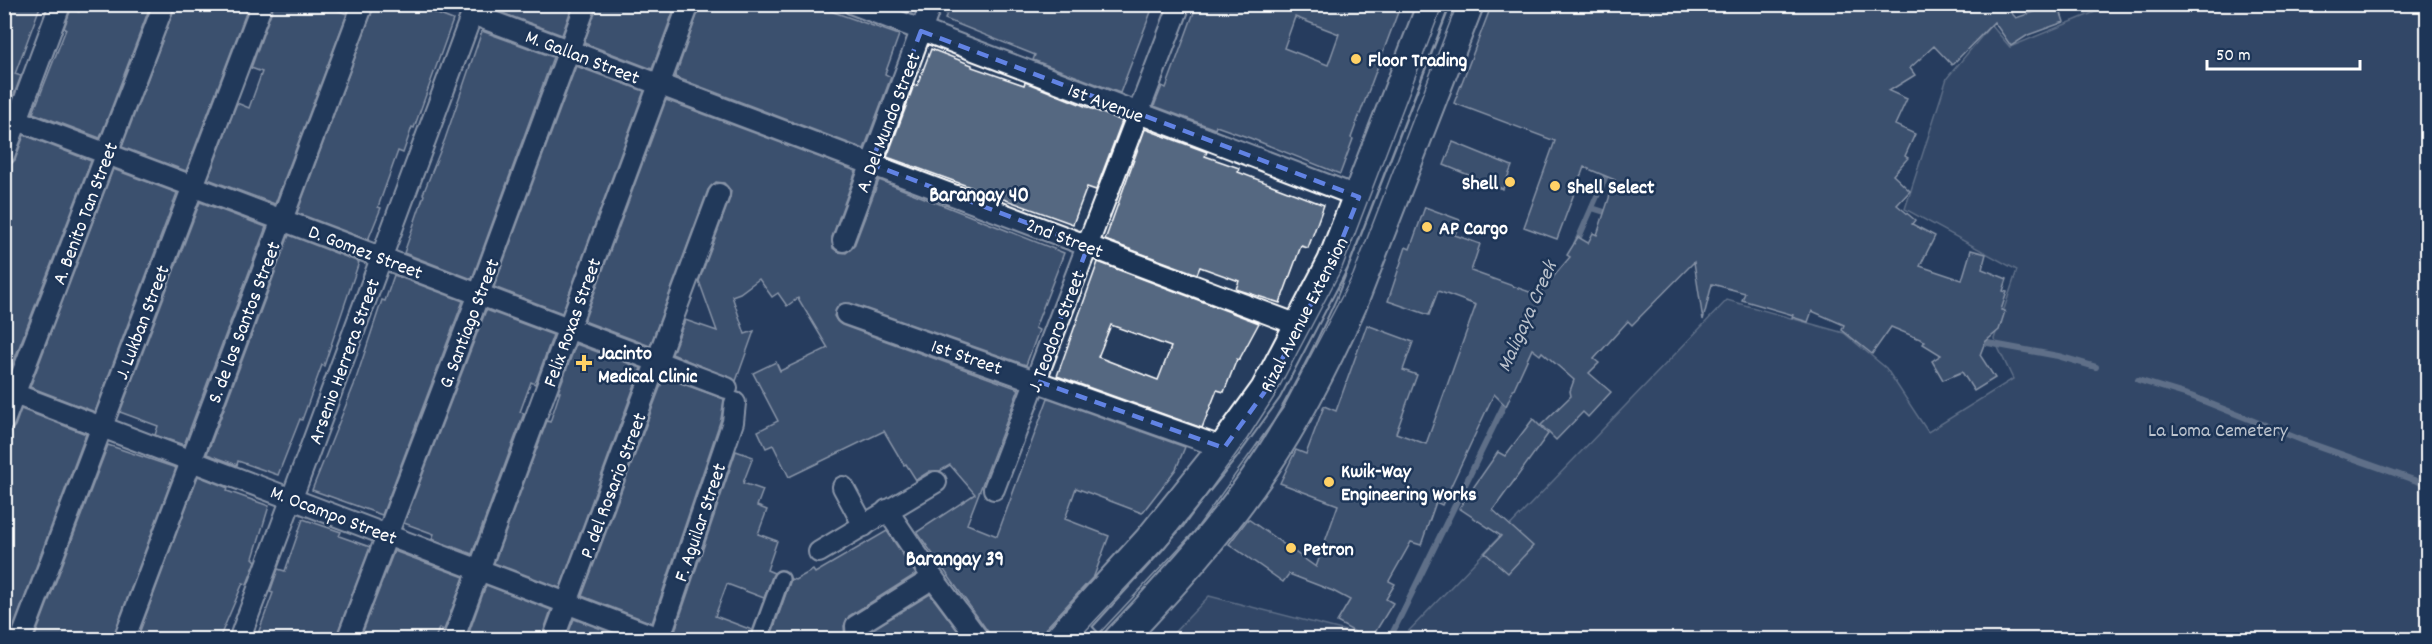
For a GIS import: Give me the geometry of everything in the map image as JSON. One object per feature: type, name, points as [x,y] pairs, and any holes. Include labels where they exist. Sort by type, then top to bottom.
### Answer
[{"type":"main road","name":"Rizal Avenue Extension","points":[[1075,634],[1224,448],[1266,390],[1333,261],[1432,4]]},
{"type":"main road","name":"Rizal Avenue Extension","points":[[1119,639],[1183,572],[1264,466],[1298,413],[1333,346],[1351,305],[1468,4]]},
{"type":"main road","points":[[1370,169],[1400,182]]},
{"type":"street","points":[[4,155],[11,118],[60,4]]},
{"type":"street","name":"A. Benito Tan Street","points":[[4,421],[10,392],[107,154],[164,4]]},
{"type":"street","name":"J. Lukban Street","points":[[21,639],[262,4]]},
{"type":"street","name":"S. de los Santos Street","points":[[124,639],[363,4]]},
{"type":"street","name":"G. Santiago Street","points":[[347,639],[479,294],[586,4]]},
{"type":"street","name":"Felix Roxas Street","points":[[453,639],[689,4]]},
{"type":"street","name":"1st Avenue","points":[[853,4],[1359,197]]},
{"type":"street","name":"A. Del Mundo Street","points":[[843,241],[931,4]]},
{"type":"street","name":"J. Teodoro Street","points":[[994,489],[1180,4]]},
{"type":"street","name":"M. Gallan Street","points":[[472,14],[660,85]]},
{"type":"street","name":"Arsenio Herrera Street","points":[[239,639],[472,14]]},
{"type":"street","name":"2nd Street","points":[[660,85],[1301,326]]},
{"type":"street","name":"D. Gomez Street","points":[[11,118],[658,362],[731,396]]},
{"type":"street","name":"P. del Rosario Street","points":[[553,639],[719,195]]},
{"type":"street","name":"1st Street","points":[[846,314],[1224,448]]},
{"type":"street","name":"M. Ocampo Street","points":[[10,392],[661,639]]},
{"type":"street","name":"F. Aguilar Street","points":[[661,639],[733,422],[731,396]]},
{"type":"street","points":[[819,552],[936,482]]},
{"type":"street","points":[[843,487],[864,526]]},
{"type":"street","points":[[887,510],[933,578],[979,639]]},
{"type":"street","points":[[857,639],[856,626],[933,578]]},
{"type":"street","points":[[759,639],[781,579]]},
{"type":"highlighted area","points":[[921,31],[1359,197],[1333,262],[1266,390],[1224,448],[1037,381],[1088,246],[871,164]]},
{"type":"green space","name":"La Loma Cemetery","points":[[2112,5],[2427,5],[2427,639],[1400,640],[1727,300],[1844,333],[1886,368],[1928,432],[2013,379],[1994,339],[2017,270],[1905,209],[1947,78],[1991,25],[2010,47]]},
{"type":"green space","points":[[1209,596],[1377,639],[1167,640]]},
{"type":"building","points":[[41,4],[15,74],[21,76],[12,100],[4,98],[4,5]]},
{"type":"building","points":[[81,4],[151,4],[100,138],[33,113],[66,29],[64,28],[71,9],[79,12]]},
{"type":"building","points":[[176,4],[249,5],[186,171],[122,147]]},
{"type":"building","points":[[274,4],[322,4],[347,14],[275,204],[208,179],[237,103],[249,108],[262,72],[251,68]]},
{"type":"building","points":[[375,4],[411,4],[453,20],[414,128],[412,127],[403,153],[398,151],[378,207],[381,208],[368,240],[297,213]]},
{"type":"building","points":[[496,4],[573,4],[562,35],[494,10]]},
{"type":"building","points":[[598,4],[676,4],[652,69],[584,43]]},
{"type":"building","points":[[701,4],[823,4],[822,8],[899,35],[885,74],[891,77],[864,149],[675,77]]},
{"type":"building","points":[[950,4],[1154,4],[1120,93],[1033,60],[1035,55],[945,19]]},
{"type":"building","points":[[1197,4],[1401,4],[1351,138],[1353,139],[1340,174],[1250,138],[1216,126],[1215,129],[1154,106],[1162,86],[1166,88]],"holes":[[[1295,17],[1339,34],[1328,65],[1284,48]]]},
{"type":"building","points":[[1492,4],[2010,4],[2007,8],[2016,18],[2058,4],[2064,22],[2028,35],[2011,46],[1994,22],[1952,65],[1934,46],[1910,68],[1915,75],[1889,91],[1907,99],[1895,125],[1915,134],[1905,156],[1908,158],[1893,175],[1910,191],[1897,205],[1915,220],[1912,224],[1935,236],[1920,266],[1962,280],[1971,250],[1986,254],[1982,269],[2007,279],[2003,291],[2007,292],[2001,310],[2005,311],[1999,330],[1985,342],[1980,355],[1995,378],[1974,391],[1962,372],[1943,380],[1932,361],[1941,355],[1923,344],[1925,341],[1891,327],[1872,354],[1842,330],[1844,325],[1812,311],[1808,322],[1792,317],[1793,315],[1742,300],[1745,293],[1712,284],[1703,320],[1694,262],[1632,325],[1628,321],[1594,359],[1599,363],[1589,373],[1611,392],[1588,417],[1583,412],[1556,440],[1541,425],[1571,396],[1570,391],[1574,380],[1542,352],[1540,355],[1532,349],[1506,406],[1494,394],[1442,505],[1436,502],[1421,545],[1411,542],[1389,581],[1395,584],[1386,599],[1393,603],[1371,639],[1367,639],[1337,622],[1350,600],[1289,574],[1283,582],[1229,544],[1248,519],[1316,567],[1338,505],[1280,483],[1296,450],[1306,454],[1324,406],[1336,411],[1367,325],[1413,342],[1403,370],[1417,375],[1396,433],[1426,444],[1476,305],[1438,291],[1429,315],[1388,301],[1406,247],[1410,249],[1425,207],[1460,220],[1455,235],[1480,244],[1471,271],[1538,295],[1570,257],[1567,255],[1578,237],[1588,243],[1593,233],[1597,235],[1615,180],[1584,167],[1557,239],[1524,227],[1555,141],[1454,103]]},
{"type":"building","points":[[482,31],[553,57],[472,279],[404,253]]},
{"type":"building","points":[[931,49],[972,65],[972,67],[1024,85],[1025,82],[1122,121],[1096,190],[1087,187],[1073,224],[887,157],[914,85],[917,86]]},
{"type":"building","points":[[576,66],[644,91],[562,313],[494,287]]},
{"type":"building","points":[[666,100],[856,171],[832,237],[833,248],[838,252],[846,253],[854,246],[879,180],[1064,253],[1035,328],[1039,330],[1026,365],[850,303],[839,305],[834,316],[842,325],[1019,389],[967,524],[997,536],[1048,398],[1185,447],[1176,469],[1142,513],[1076,488],[1065,519],[1109,536],[1094,576],[1046,628],[1039,639],[991,639],[917,532],[975,494],[950,465],[940,471],[930,471],[916,480],[906,464],[904,465],[884,431],[789,477],[773,445],[766,448],[758,431],[778,421],[753,373],[776,362],[780,371],[828,348],[798,298],[787,306],[778,293],[772,297],[759,279],[732,296],[745,334],[754,331],[736,381],[672,354],[685,320],[717,331],[699,281],[730,198],[731,191],[724,183],[716,182],[708,190],[650,346],[584,321]]},
{"type":"building","points":[[1145,129],[1207,152],[1205,156],[1239,168],[1238,172],[1324,205],[1308,248],[1301,246],[1280,303],[1236,289],[1239,281],[1200,267],[1197,274],[1105,240]]},
{"type":"building","points":[[24,135],[91,161],[10,371],[4,368],[4,170],[15,160]]},
{"type":"building","points":[[1453,142],[1512,166],[1503,189],[1444,165]]},
{"type":"building","points":[[113,169],[177,193],[95,412],[30,387]]},
{"type":"building","points":[[200,202],[266,227],[184,445],[155,435],[158,426],[120,412]]},
{"type":"building","points":[[289,235],[359,262],[324,366],[322,365],[302,420],[300,419],[278,475],[238,461],[237,465],[207,454]]},
{"type":"building","points":[[1098,262],[1259,323],[1239,360],[1237,359],[1224,392],[1217,390],[1202,428],[1057,376]],"holes":[[[1111,325],[1171,347],[1158,380],[1098,357]]]},
{"type":"building","points":[[394,275],[463,301],[382,515],[312,490],[354,385],[382,300],[385,301]]},
{"type":"building","points":[[486,310],[553,335],[535,384],[531,382],[520,412],[524,413],[472,554],[432,539],[434,534],[404,523]]},
{"type":"building","points":[[576,344],[641,368],[560,588],[494,563],[547,421],[550,422],[560,392],[558,392]]},
{"type":"building","points":[[664,377],[724,399],[721,419],[652,623],[582,596]]},
{"type":"building","points":[[21,409],[86,434],[9,639],[4,639],[4,433],[11,431],[15,426]]},
{"type":"building","points":[[1533,419],[1548,434],[1493,510],[1533,546],[1508,573],[1485,553],[1501,536],[1459,508],[1498,452],[1505,456]]},
{"type":"building","points":[[108,445],[176,468],[112,639],[34,639]]},
{"type":"building","points":[[736,451],[753,457],[743,483],[763,490],[757,506],[767,510],[758,534],[777,541],[767,570],[774,573],[764,598],[727,584],[715,616],[752,630],[750,639],[720,639],[699,633],[698,639],[676,639],[674,634]]},
{"type":"building","points":[[198,476],[228,488],[227,491],[269,506],[253,558],[256,561],[247,584],[243,583],[219,639],[137,639]]},
{"type":"building","points":[[303,519],[341,532],[339,536],[370,547],[335,639],[256,639],[273,593],[270,592],[278,569],[285,571]]},
{"type":"building","points":[[887,531],[916,574],[849,616],[844,626],[845,639],[828,639],[828,636],[782,636],[781,639],[770,639],[791,579],[795,580],[813,570],[815,573]]},
{"type":"building","points":[[394,551],[464,577],[444,630],[439,628],[435,639],[360,639]]},
{"type":"building","points":[[486,585],[551,610],[541,639],[467,638]]},
{"type":"building","points":[[930,594],[964,639],[869,639],[868,632]]},
{"type":"building","points":[[574,619],[629,639],[566,639]]},
{"type":"waterway","name":"Maligaya Creek","points":[[1576,244],[1608,171]]},
{"type":"waterway","points":[[1592,208],[1611,214]]},
{"type":"waterway","points":[[1977,341],[2058,356],[2096,367]]},
{"type":"waterway","points":[[2138,380],[2191,396],[2304,441],[2428,485]]},
{"type":"waterway","name":"Maligaya Creek","points":[[1389,640],[1507,399]]},
{"type":"tram line","points":[[1077,640],[1183,527],[1247,439],[1274,397],[1342,268],[1443,4]]},
{"type":"tram line","points":[[1093,640],[1194,532],[1283,408],[1353,275],[1457,4]]},
{"type":"place","name":"Floor Trading","points":[[1356,59]]},
{"type":"place","name":"Shell","points":[[1510,182]]},
{"type":"place","name":"Shell Select","points":[[1555,186]]},
{"type":"place","name":"AP Cargo","points":[[1427,227]]},
{"type":"place","name":"Jacinto Medical Clinic","points":[[584,363]]},
{"type":"place","name":"Kwik-Way Engineering Works","points":[[1329,482]]},
{"type":"place","name":"Petron","points":[[1291,548]]},
{"type":"district","name":"Barangay 40","points":[[979,194]]},
{"type":"district","name":"Barangay 39","points":[[955,558]]}]
